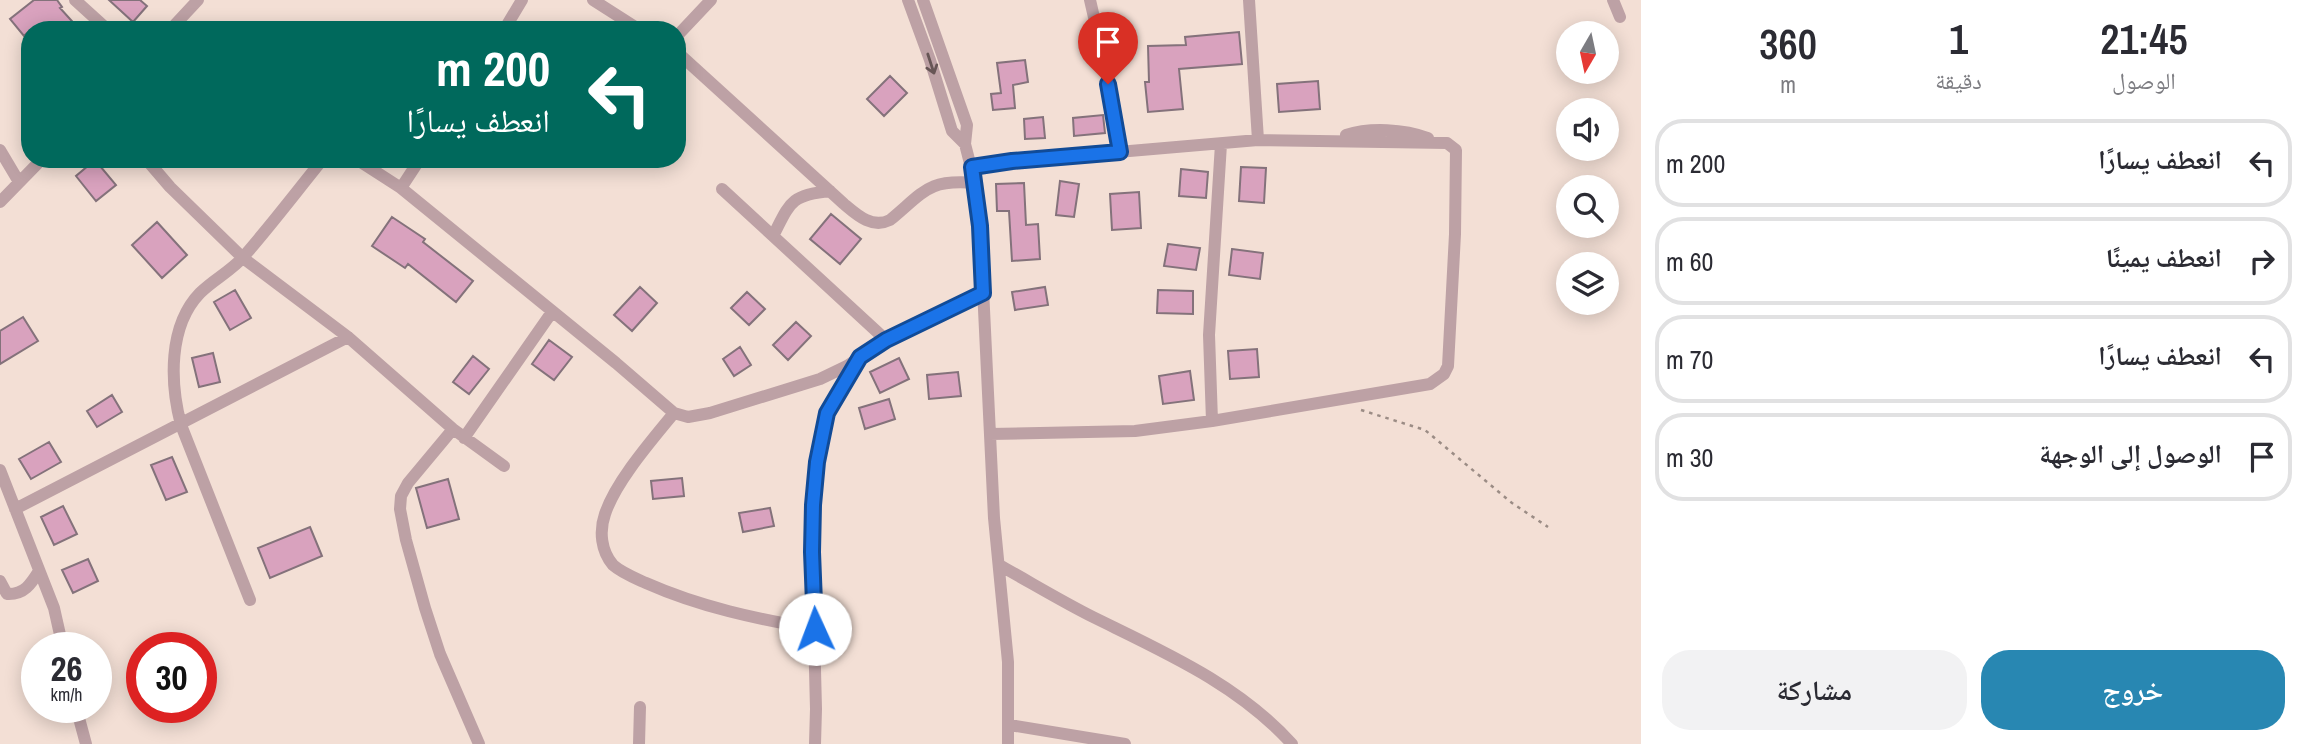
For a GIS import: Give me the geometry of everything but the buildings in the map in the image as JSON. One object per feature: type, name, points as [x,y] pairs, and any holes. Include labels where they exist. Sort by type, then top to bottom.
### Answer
[{"type":"street","points":[[75,0],[98,21]]},
{"type":"street","points":[[178,21],[198,0]]},
{"type":"street","points":[[509,21],[522,0]]},
{"type":"street","points":[[593,0],[626,21]]},
{"type":"street","points":[[686,26],[711,0]]},
{"type":"street","points":[[908,0],[952,131],[965,144]]},
{"type":"street","points":[[923,0],[967,125],[965,144],[975,183],[994,519],[1008,662],[1008,744]]},
{"type":"street","points":[[1090,0],[1120,152]]},
{"type":"street","points":[[1249,0],[1258,140]]},
{"type":"street","points":[[1613,0],[1620,17]]},
{"type":"street","points":[[686,60],[830,191],[866,220],[885,222],[935,185],[951,182],[975,183]]},
{"type":"street","points":[[972,167],[1012,161],[1258,140],[1336,139],[1440,143],[1450,144],[1455,150],[1452,324],[1448,366],[1444,374],[1430,384],[1212,421],[1135,431],[990,434]]},
{"type":"street","points":[[1212,421],[1209,335],[1221,144]]},
{"type":"street","points":[[0,150],[19,182]]},
{"type":"street","points":[[0,202],[33,168]]},
{"type":"street","points":[[154,168],[243,258],[348,337],[453,429],[504,466]]},
{"type":"street","points":[[250,600],[181,425],[175,404],[177,345],[182,320],[193,301],[243,258],[316,168]]},
{"type":"street","points":[[370,168],[401,188],[681,416],[697,416],[751,402],[820,379],[886,340],[983,293]]},
{"type":"street","points":[[401,188],[414,168]]},
{"type":"street","points":[[722,190],[886,340]]},
{"type":"street","points":[[773,236],[792,202],[808,194],[830,191]]},
{"type":"street","points":[[464,438],[552,312]]},
{"type":"street","points":[[15,509],[348,337]]},
{"type":"street","points":[[815,744],[813,505],[820,445],[827,413],[860,357]]},
{"type":"street","points":[[674,413],[631,469],[605,514],[602,538],[612,563],[620,570],[666,592],[755,618],[815,629]]},
{"type":"street","points":[[453,429],[413,475],[403,492],[400,509],[406,540],[440,654],[478,744]]},
{"type":"street","points":[[0,470],[54,608],[59,632]]},
{"type":"street","points":[[999,565],[1090,616],[1206,675],[1275,725],[1292,744]]},
{"type":"street","points":[[0,580],[7,594],[16,594],[30,585],[39,571]]},
{"type":"street","points":[[639,744],[640,707]]},
{"type":"street","points":[[80,723],[86,744]]},
{"type":"street","points":[[1010,725],[1125,744]]},
{"type":"path","points":[[1352,408],[1425,430],[1512,503],[1548,527]]},
{"type":"route","points":[[815,629],[813,505],[817,462],[827,413],[860,357],[886,340],[983,293],[980,226],[972,167],[1120,152],[1108,84]]}]
